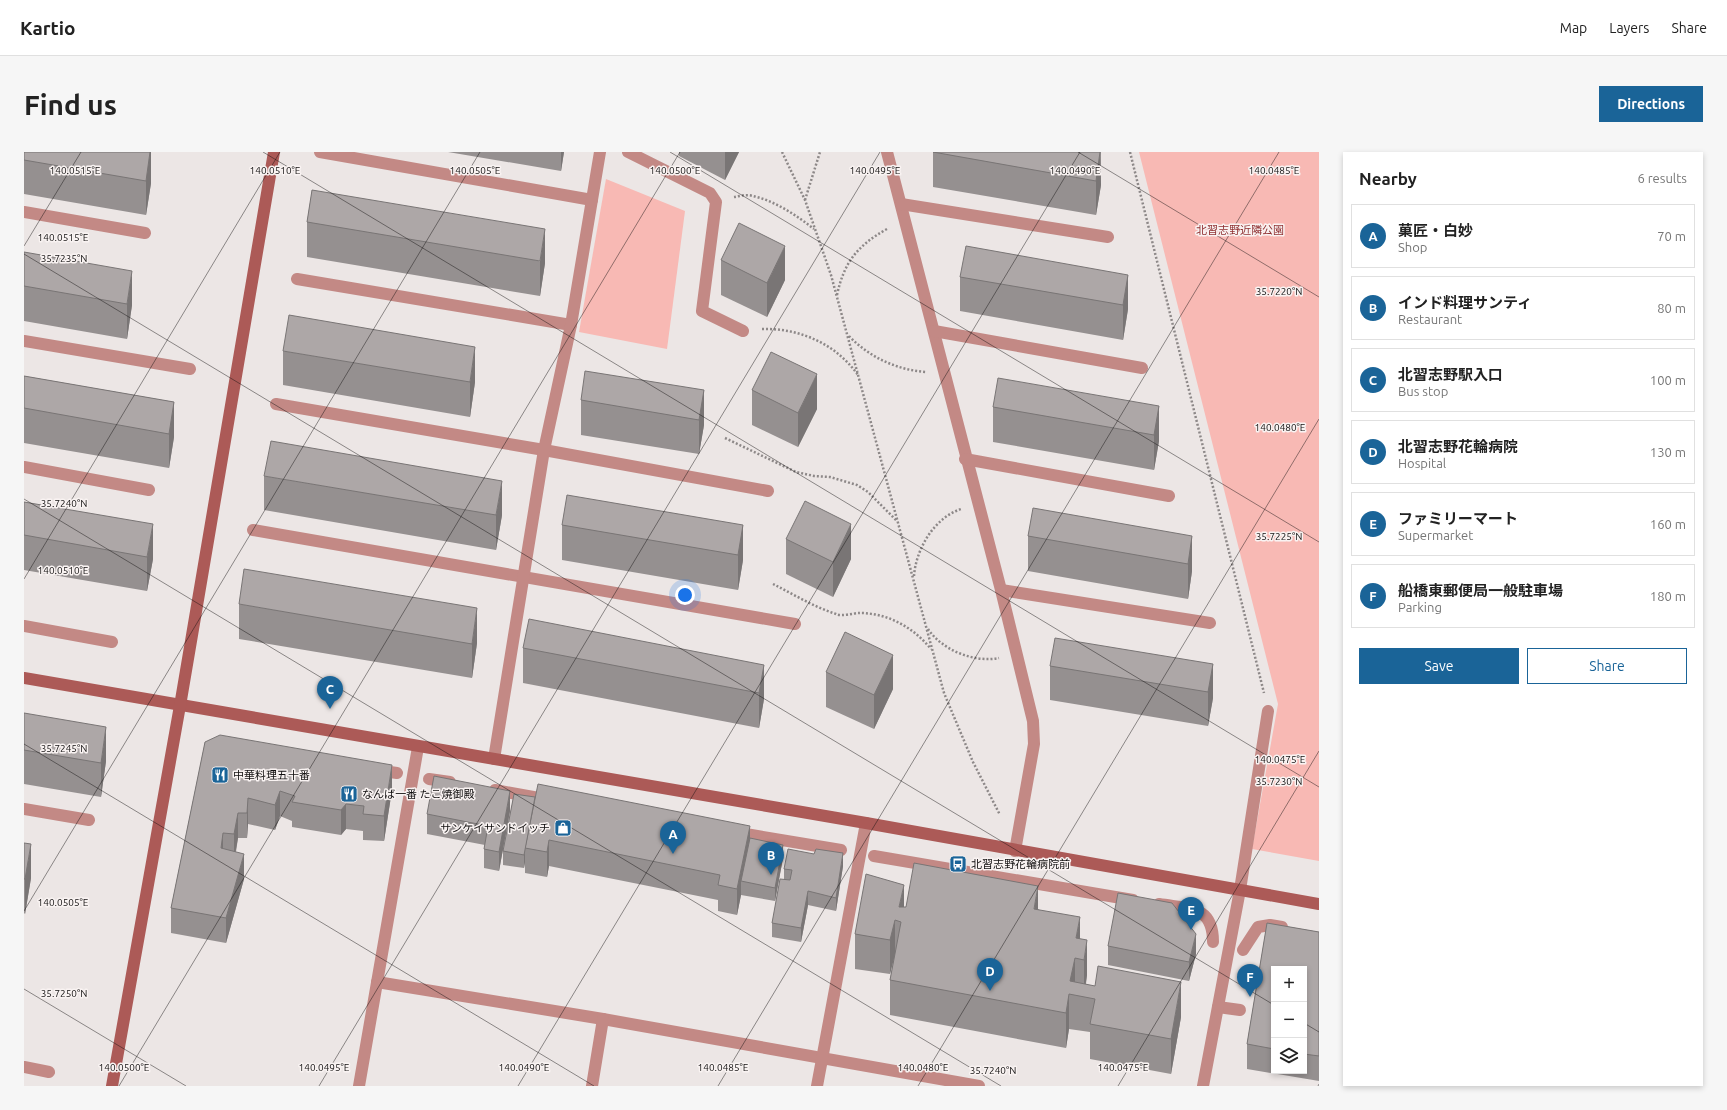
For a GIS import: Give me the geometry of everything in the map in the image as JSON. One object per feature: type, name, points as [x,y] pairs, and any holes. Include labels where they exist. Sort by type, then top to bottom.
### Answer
[{"type":"street","points":[[112,1086],[180,705],[274,152]]},
{"type":"street","points":[[320,152],[592,200]]},
{"type":"street","points":[[494,759],[525,576],[544,450],[571,325],[600,152]]},
{"type":"street","points":[[628,152],[710,193],[716,202],[702,310],[743,331]]},
{"type":"street","points":[[887,152],[934,331],[965,459],[1001,590],[1033,721],[1034,744],[1015,851]]},
{"type":"street","points":[[901,204],[1108,237]]},
{"type":"street","points":[[24,212],[145,233]]},
{"type":"street","points":[[297,279],[571,325]]},
{"type":"street","points":[[934,331],[1142,368]]},
{"type":"street","points":[[24,341],[190,368]]},
{"type":"street","points":[[276,404],[544,450],[768,491]]},
{"type":"street","points":[[965,459],[1170,496]]},
{"type":"street","points":[[24,467],[149,490]]},
{"type":"street","points":[[253,530],[795,624]]},
{"type":"street","points":[[1001,590],[1210,624]]},
{"type":"street","points":[[24,626],[112,642]]},
{"type":"street","points":[[24,678],[866,823],[1015,851],[1319,904]]},
{"type":"street","points":[[1203,1086],[1240,890],[1268,711]]},
{"type":"street","points":[[359,1086],[418,747]]},
{"type":"street","points":[[366,768],[397,773]]},
{"type":"street","points":[[429,779],[460,784]]},
{"type":"street","points":[[484,788],[561,802]]},
{"type":"street","points":[[24,808],[89,820]]},
{"type":"street","points":[[817,1086],[866,823]]},
{"type":"street","points":[[724,830],[841,850]]},
{"type":"street","points":[[874,856],[1198,911],[1208,918],[1213,930],[1213,942]]},
{"type":"street","points":[[1243,950],[1258,927],[1270,925],[1291,929]]},
{"type":"street","points":[[378,982],[603,1019],[979,1086]]},
{"type":"street","points":[[1218,1007],[1240,1010]]},
{"type":"street","points":[[592,1086],[603,1019]]},
{"type":"street","points":[[24,1067],[49,1072]]},
{"type":"path","points":[[782,152],[804,200],[837,296],[944,693],[973,762],[1000,815]]},
{"type":"path","points":[[804,200],[820,152]]},
{"type":"path","points":[[1130,152],[1268,711]]},
{"type":"path","points":[[733,197],[752,195],[767,201],[785,209],[815,230]]},
{"type":"path","points":[[837,296],[841,277],[857,251],[869,240],[889,228]]},
{"type":"path","points":[[756,330],[772,329],[821,341],[835,350],[852,366],[859,377]]},
{"type":"path","points":[[848,335],[861,348],[876,358],[913,372],[932,373]]},
{"type":"path","points":[[725,438],[796,472],[814,476],[830,477],[857,485],[868,492],[898,522]]},
{"type":"path","points":[[913,579],[915,564],[924,542],[942,520],[951,512],[963,508]]},
{"type":"path","points":[[773,584],[838,615],[850,613],[873,614],[900,623],[922,639],[933,651]]},
{"type":"path","points":[[926,628],[941,643],[961,653],[992,660],[1004,658]]},
{"type":"green space","name":"北習志野近隣公園","points":[[1139,152],[1319,152],[1319,861],[1252,849],[1278,704]]},
{"type":"green space","points":[[606,179],[685,211],[667,349],[579,332]]},
{"type":"building","points":[[24,152],[150,152],[146,181],[24,160]]},
{"type":"building","points":[[933,152],[1100,152],[1096,181]]},
{"type":"building","points":[[312,190],[545,229],[540,261],[307,222]]},
{"type":"building","points":[[739,223],[785,246],[767,283],[721,260]]},
{"type":"building","points":[[966,246],[1128,275],[1123,305],[960,277]]},
{"type":"building","points":[[24,252],[132,271],[127,304],[24,286]]},
{"type":"building","points":[[289,315],[475,347],[470,382],[283,351]]},
{"type":"building","points":[[771,352],[817,374],[798,413],[752,390]]},
{"type":"building","points":[[585,371],[704,390],[699,420],[581,400]]},
{"type":"building","points":[[24,376],[174,402],[169,434],[24,408]]},
{"type":"building","points":[[998,378],[1159,406],[1154,435],[993,407]]},
{"type":"building","points":[[271,441],[502,481],[496,515],[264,476]]},
{"type":"building","points":[[567,495],[743,525],[738,555],[562,525]]},
{"type":"building","points":[[805,501],[851,524],[833,562],[786,539]]},
{"type":"building","points":[[24,502],[153,524],[147,557],[24,535]]},
{"type":"building","points":[[1033,508],[1192,536],[1188,564],[1028,536]]},
{"type":"building","points":[[244,569],[477,608],[472,644],[239,604]]},
{"type":"building","points":[[529,619],[764,665],[759,693],[523,648]]},
{"type":"building","points":[[845,632],[893,655],[874,695],[826,672]]},
{"type":"building","points":[[1055,638],[1213,664],[1208,692],[1050,666]]},
{"type":"building","points":[[24,713],[106,727],[101,763],[24,750]]},
{"type":"building","points":[[220,735],[392,765],[384,816],[363,814],[364,806],[346,804],[341,810],[292,802],[295,796],[280,791],[275,805],[248,798],[247,813],[238,813],[234,834],[223,833],[221,848],[244,854],[226,918],[171,908],[205,742]]},
{"type":"building","points":[[434,776],[510,791],[499,852],[484,849],[488,826],[427,814]]},
{"type":"building","points":[[538,784],[750,826],[737,889],[718,885],[720,875],[549,840],[547,852],[525,848]]},
{"type":"building","points":[[514,794],[535,797],[524,855],[503,851]]},
{"type":"building","points":[[750,838],[783,845],[775,888],[741,881]]},
{"type":"building","points":[[24,843],[31,844],[25,879],[24,879]]},
{"type":"building","points":[[788,849],[814,854],[816,849],[843,853],[836,898],[808,891],[801,928],[772,923],[780,879],[790,880],[792,870],[784,869]]},
{"type":"building","points":[[914,863],[1038,886],[1034,909],[1080,917],[1076,938],[1087,940],[1084,960],[1075,958],[1070,981],[1095,986],[1098,966],[1181,982],[1171,1039],[1090,1024],[1095,999],[1069,994],[1066,1013],[890,980],[901,922],[895,920],[890,940],[855,934],[866,874],[904,885],[899,907],[906,907]]},
{"type":"building","points":[[1118,893],[1172,903],[1196,934],[1189,962],[1108,946]]},
{"type":"building","points":[[1267,923],[1319,932],[1319,1056],[1307,1054],[1307,966],[1271,966],[1271,1048],[1247,1044]]},
{"type":"place","name":"北習志野駅入口","points":[[330,709]]},
{"type":"place","name":"中華料理五十番","points":[[220,775]]},
{"type":"place","name":"なんば一番 たこ焼御殿","points":[[349,794]]},
{"type":"place","name":"サンケイサンドイッチ","points":[[563,828]]},
{"type":"place","name":"菓匠・白妙","points":[[673,854]]},
{"type":"place","name":"北習志野花輪病院前","points":[[958,864]]},
{"type":"place","name":"インド料理サンティ","points":[[771,875]]},
{"type":"place","name":"ファミリーマート","points":[[1191,930]]},
{"type":"place","name":"北習志野花輪病院","points":[[990,991]]},
{"type":"place","name":"船橋東郵便局一般駐車場","points":[[1250,997]]}]
